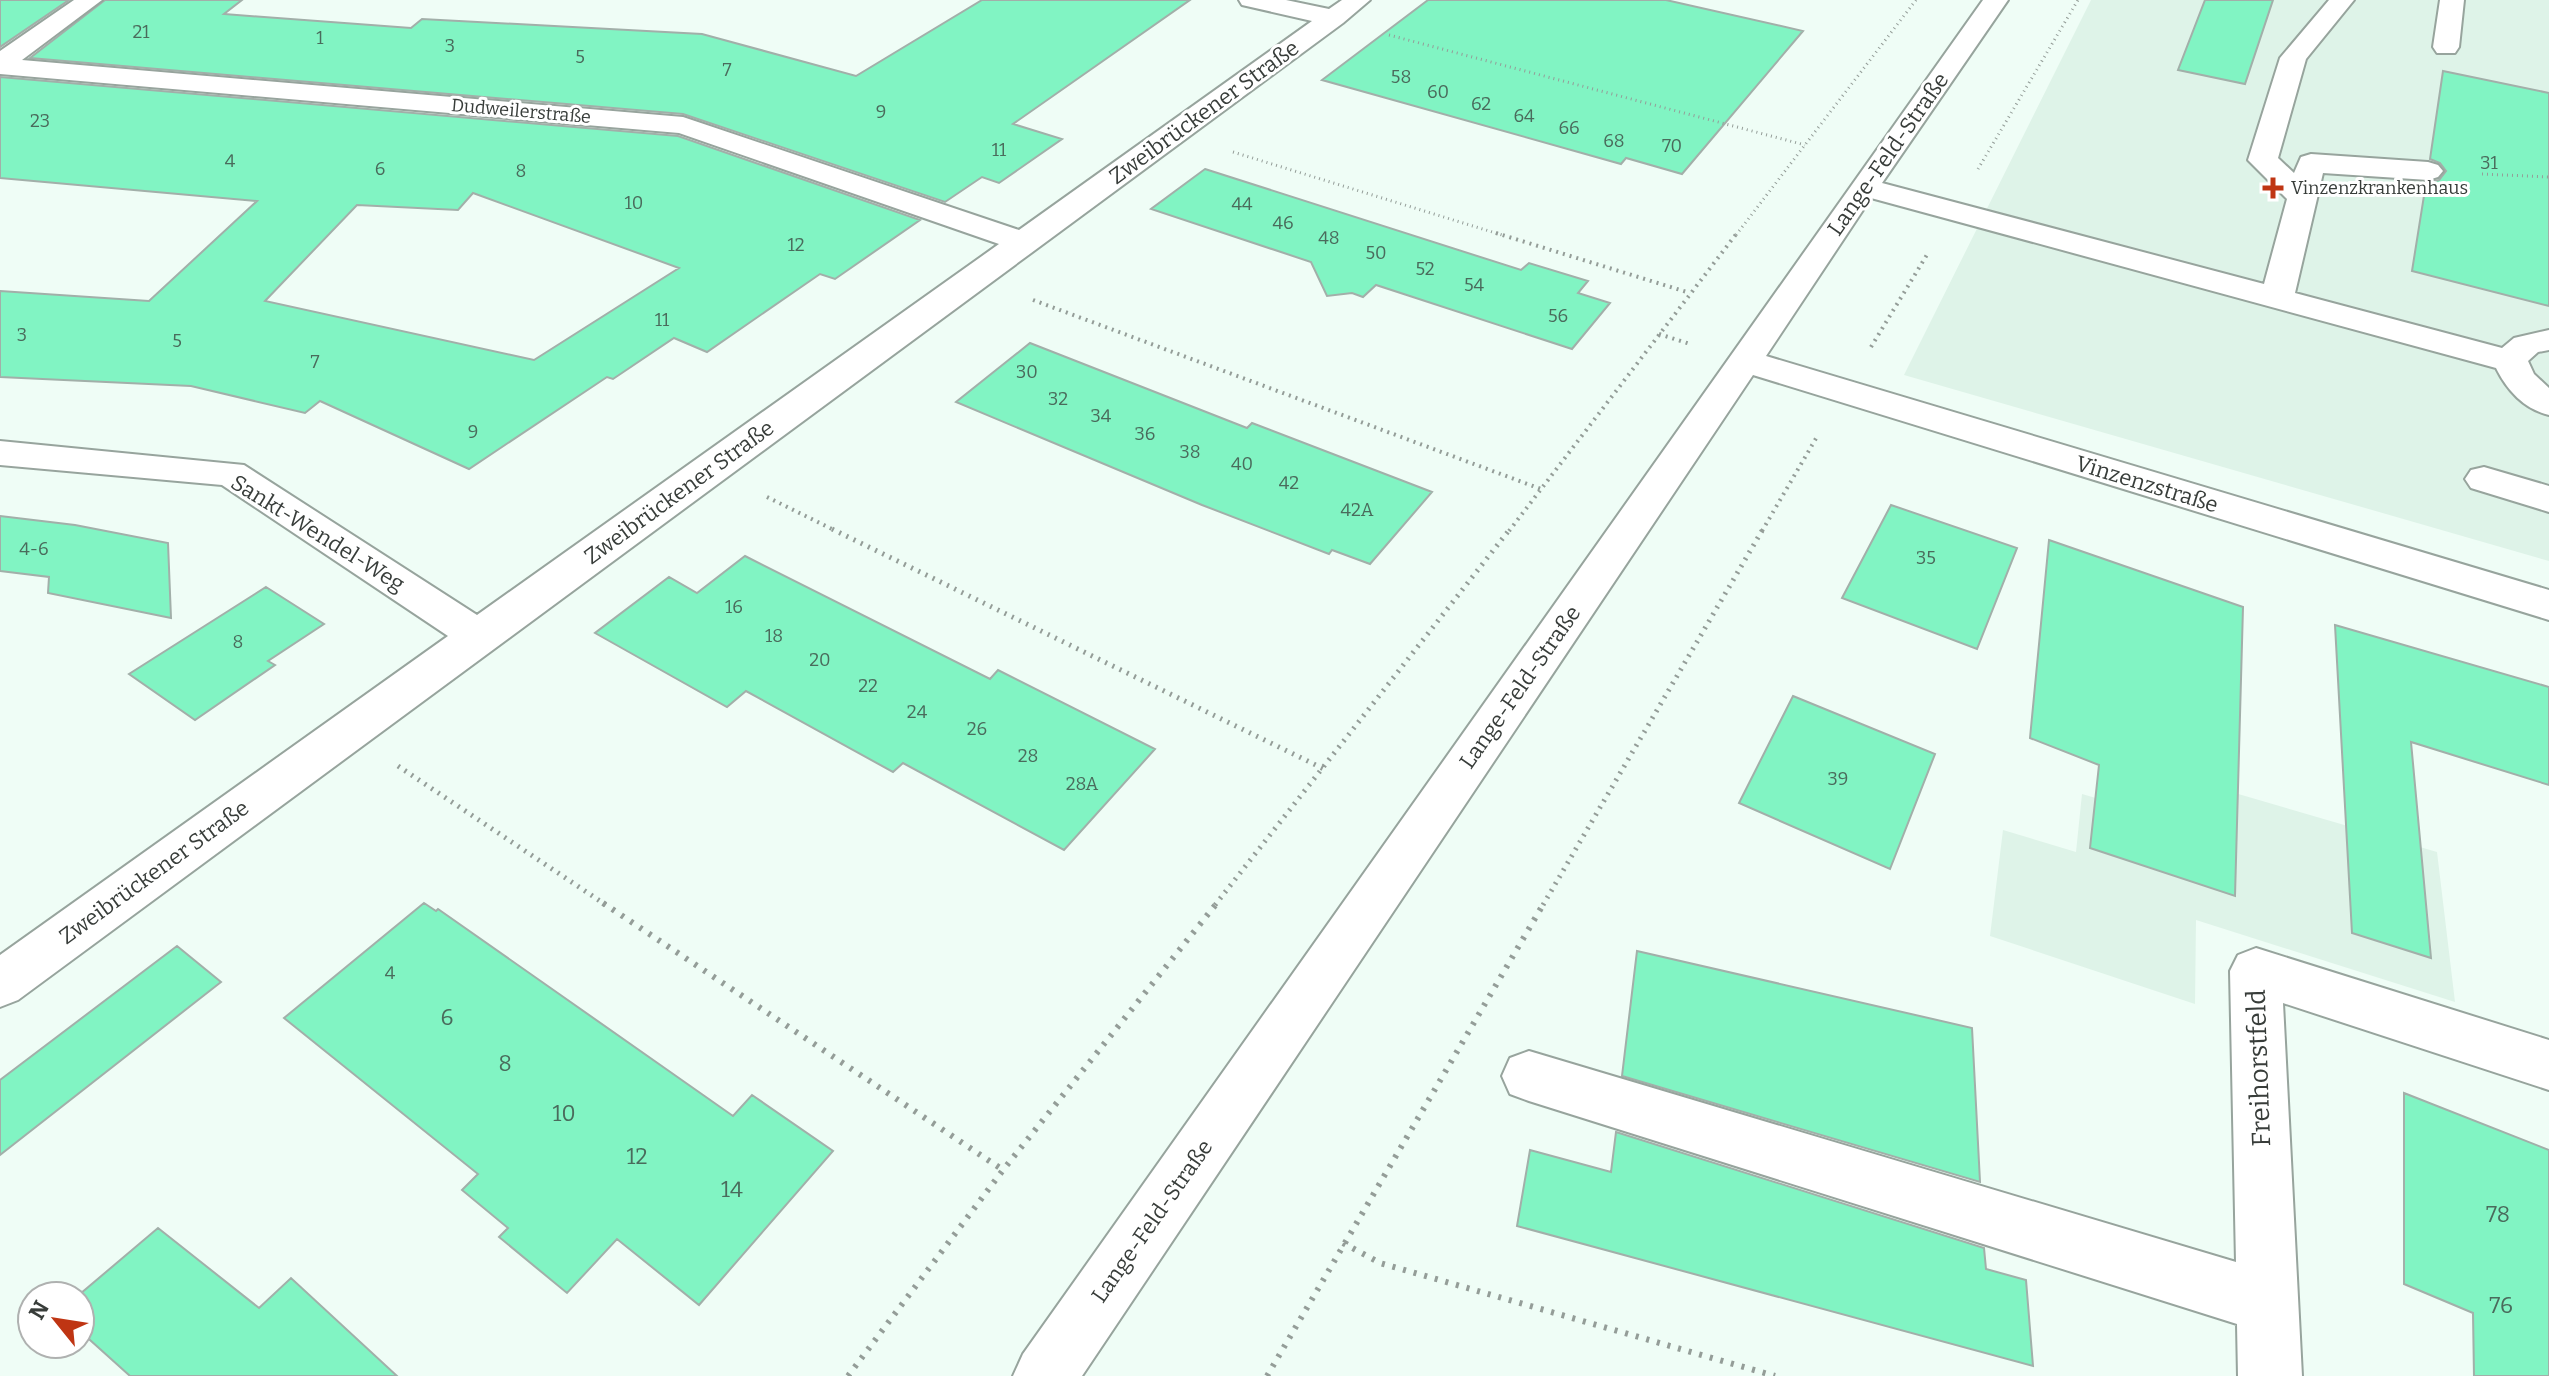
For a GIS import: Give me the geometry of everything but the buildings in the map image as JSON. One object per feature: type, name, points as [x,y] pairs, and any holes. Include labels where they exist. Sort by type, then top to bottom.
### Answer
[{"type":"street","points":[[0,65],[90,0]]},
{"type":"street","points":[[1251,0],[1346,9]]},
{"type":"street","name":"Lange-Feld-Straße","points":[[1045,1376],[1996,0]]},
{"type":"street","points":[[2302,197],[2263,160],[2293,58],[2342,0]]},
{"type":"street","points":[[2446,47],[2452,0]]},
{"type":"street","name":"Zweibrückener Straße","points":[[0,984],[1346,9]]},
{"type":"street","name":"Dudweilerstraße","points":[[0,65],[683,125],[1024,242]]},
{"type":"street","points":[[2277,297],[2311,163],[2428,171]]},
{"type":"street","points":[[1864,187],[2511,361]]},
{"type":"street","points":[[2549,340],[2532,342],[2517,349],[2511,361],[2515,373],[2526,387],[2549,404]]},
{"type":"street","name":"Vinzenzstraße","points":[[1745,361],[2549,605]]},
{"type":"street","name":"Sankt-Wendel-Weg","points":[[0,453],[231,474],[480,637]]},
{"type":"street","points":[[2484,479],[2549,499]]},
{"type":"street","name":"Freihorstfeld","points":[[2270,1376],[2256,971],[2549,1065]]},
{"type":"street","points":[[1529,1076],[2266,1302]]},
{"type":"path","points":[[848,1376],[1003,1170],[1324,769],[1916,0]]},
{"type":"path","points":[[1267,1376],[1843,392],[2078,0]]},
{"type":"path","points":[[1346,9],[1805,145]]},
{"type":"path","points":[[1175,134],[1690,293]]},
{"type":"path","points":[[2428,171],[2549,177]]},
{"type":"path","points":[[975,278],[1541,489]]},
{"type":"path","points":[[711,470],[1324,769]]},
{"type":"path","points":[[348,732],[1003,1170]]},
{"type":"path","points":[[1343,1243],[1380,1263],[1775,1376]]},
{"type":"shaded area","name":"Vinzenzkrankenhaus","points":[[2091,0],[2549,0],[2549,561],[1904,375]]},
{"type":"shaded area","points":[[2163,772],[2437,852],[2455,1002],[2196,920],[2195,1004],[1990,936],[2003,830],[2076,852],[2082,794],[2161,817]]},
{"type":"place","name":"Vinzenzkrankenhaus","points":[[2273,188]]}]
